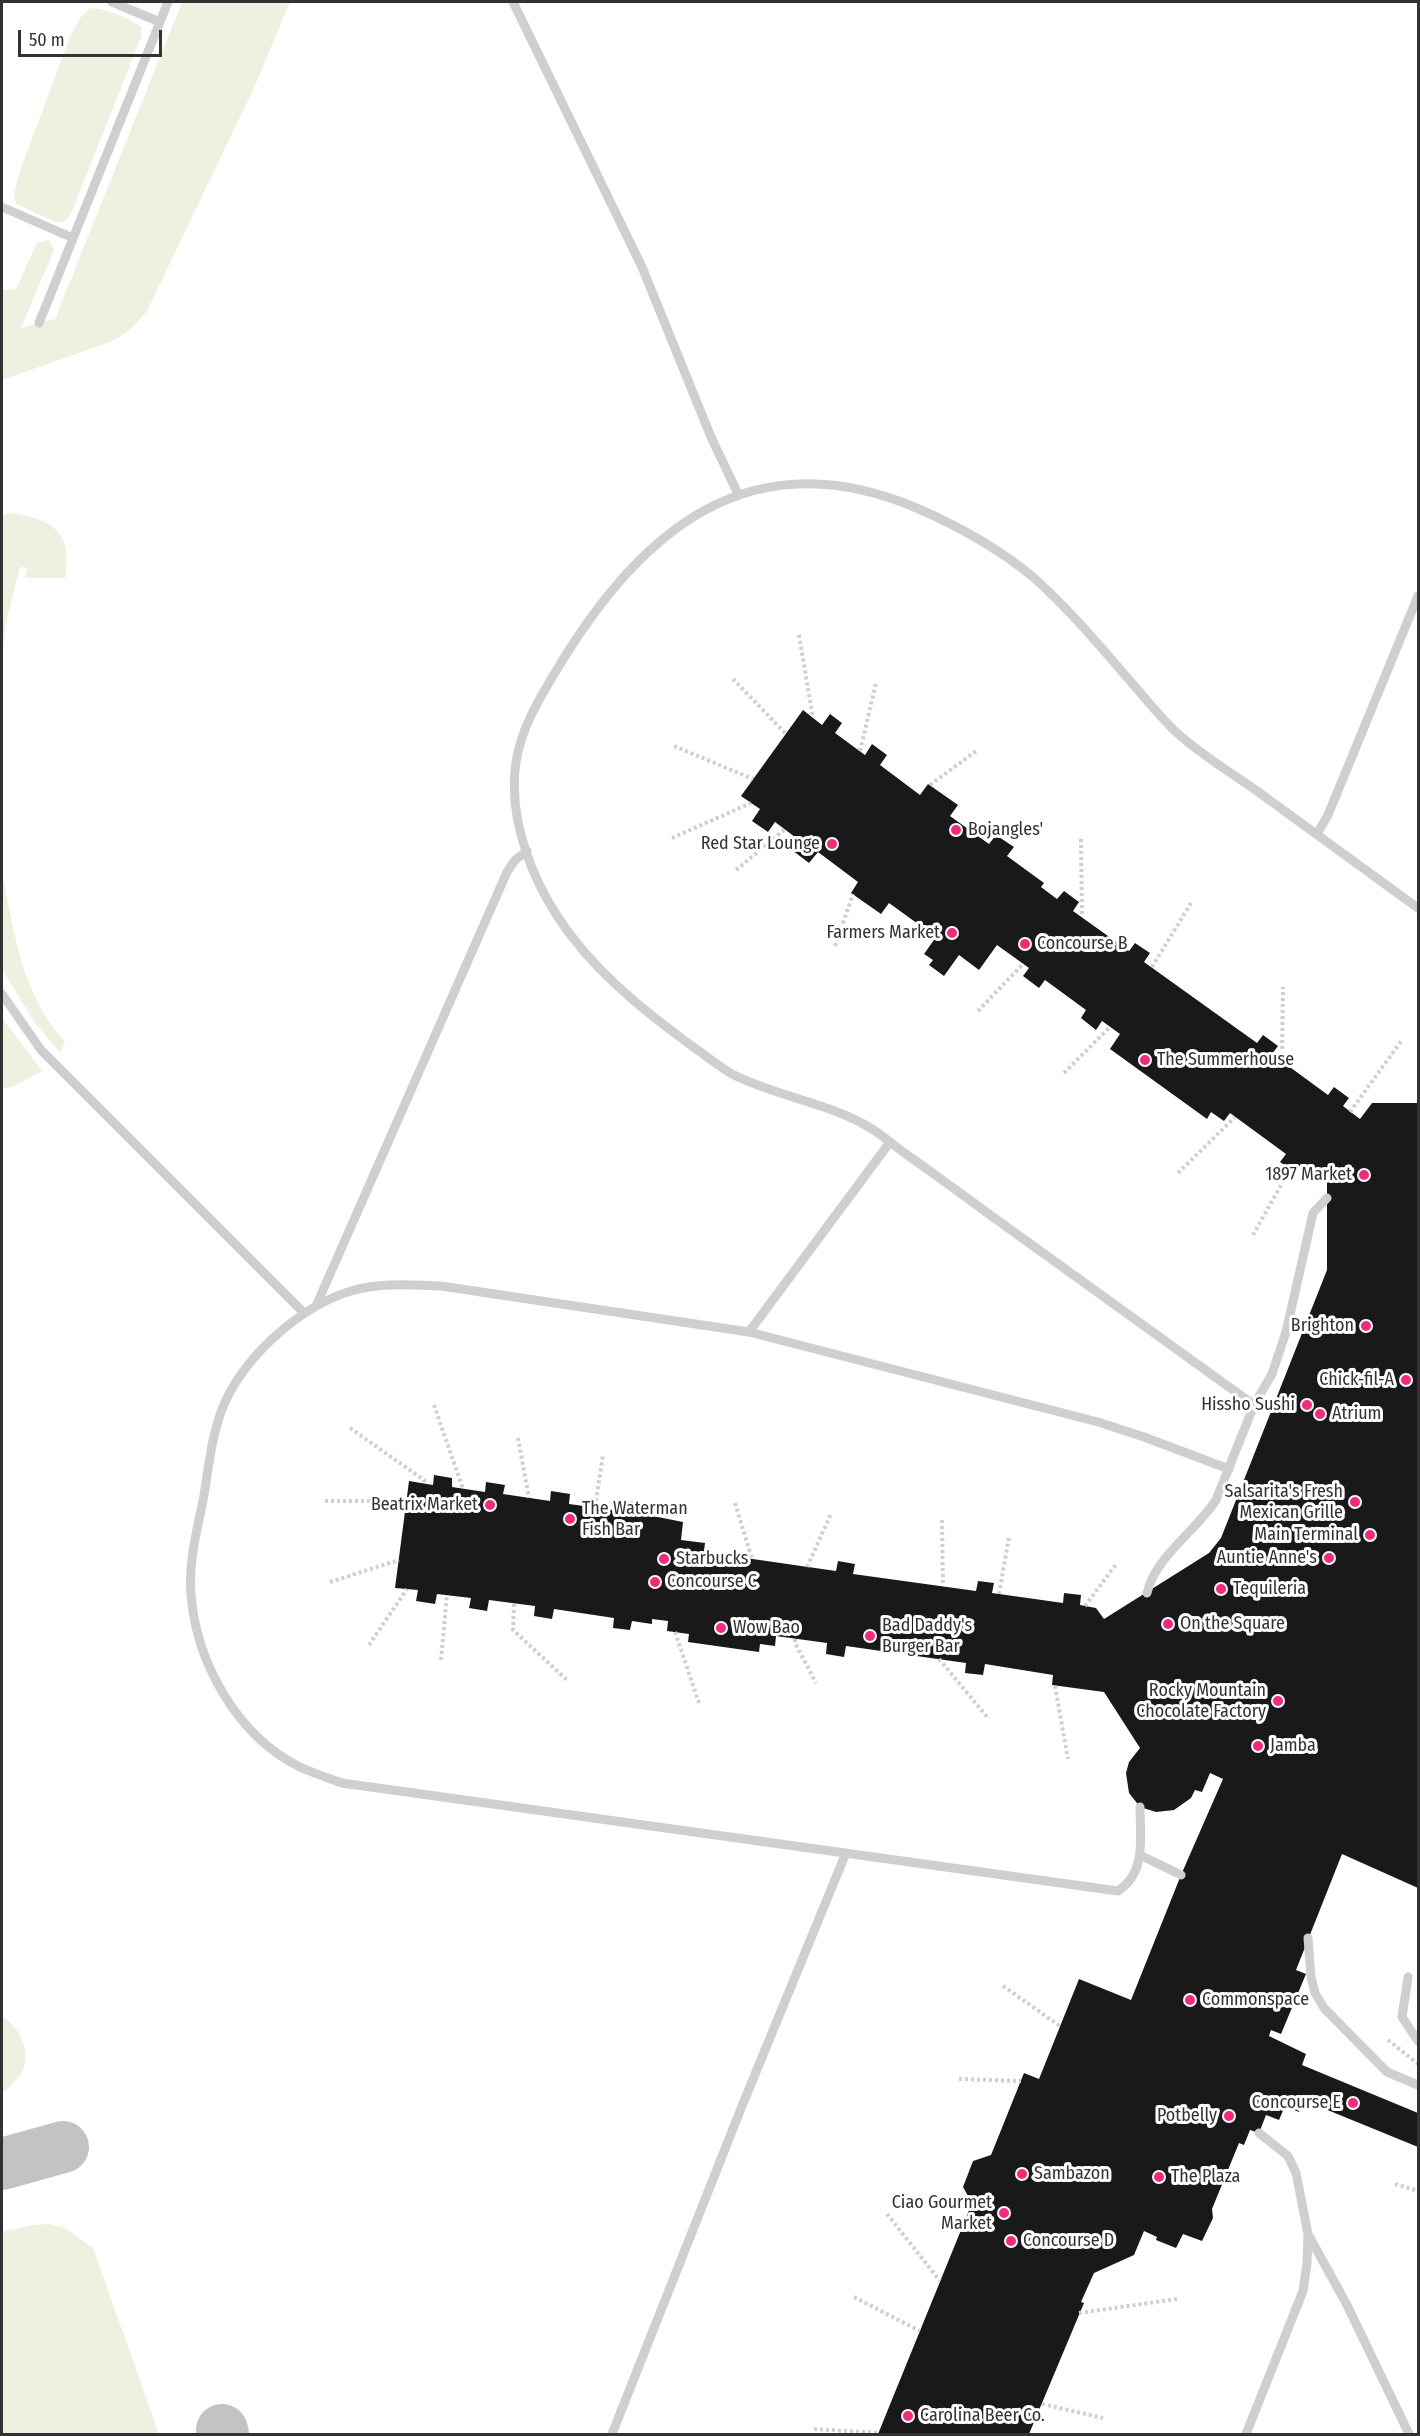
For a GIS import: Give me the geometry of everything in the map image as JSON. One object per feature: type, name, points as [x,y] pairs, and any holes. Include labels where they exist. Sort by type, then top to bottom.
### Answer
[{"type":"lane","points":[[112,2],[160,22]]},
{"type":"lane","points":[[39,323],[168,2]]},
{"type":"lane","points":[[513,2],[642,267],[711,437],[738,494]]},
{"type":"lane","points":[[2,207],[74,238]]},
{"type":"lane","points":[[1254,1405],[867,1125],[729,1073],[625,994],[597,966],[559,918],[538,880],[527,851],[518,816],[515,790],[516,761],[525,730],[541,695],[567,652],[599,607],[645,554],[673,530],[703,511],[738,494],[772,485],[804,483],[869,492],[900,501],[934,516],[989,545],[1028,573],[1056,598],[1177,733],[1419,908]]},
{"type":"lane","points":[[1317,834],[1328,815],[1419,596]]},
{"type":"lane","points":[[316,1306],[507,872],[515,860],[527,851]]},
{"type":"lane","points":[[2,993],[41,1050],[304,1313]]},
{"type":"lane","points":[[749,1332],[890,1142]]},
{"type":"lane","points":[[1147,1593],[1150,1578],[1208,1513],[1229,1469],[1254,1405],[1272,1374],[1286,1332],[1313,1213],[1327,1198]]},
{"type":"lane","points":[[1140,1807],[1140,1855],[1134,1874],[1125,1886],[1118,1890],[342,1783],[299,1766],[264,1743],[228,1702],[209,1670],[197,1630],[191,1593],[193,1554],[215,1435],[225,1402],[267,1343],[316,1306],[352,1290],[396,1284],[441,1286],[749,1332],[1098,1422],[1229,1469]]},
{"type":"lane","points":[[612,2434],[742,2106],[846,1853]]},
{"type":"lane","points":[[1140,1855],[1181,1875]]},
{"type":"lane","points":[[1308,1938],[1311,1977],[1315,1993],[1324,2008],[1386,2072],[1419,2085]]},
{"type":"lane","points":[[1408,1977],[1402,2017],[1419,2041]]},
{"type":"lane","points":[[1246,2434],[1302,2291],[1306,2277],[1308,2234],[1296,2173],[1288,2156],[1259,2133]]},
{"type":"lane","points":[[1308,2234],[1347,2305],[1409,2434]]},
{"type":"path","points":[[799,635],[813,718]]},
{"type":"path","points":[[733,679],[786,734]]},
{"type":"path","points":[[860,751],[876,682]]},
{"type":"path","points":[[674,746],[753,779]]},
{"type":"path","points":[[930,785],[976,751]]},
{"type":"path","points":[[672,838],[751,803]]},
{"type":"path","points":[[736,870],[785,829]]},
{"type":"path","points":[[1081,839],[1082,917]]},
{"type":"path","points":[[835,946],[854,894]]},
{"type":"path","points":[[1152,967],[1191,903]]},
{"type":"path","points":[[978,1011],[1023,964]]},
{"type":"path","points":[[1282,1061],[1283,987]]},
{"type":"path","points":[[1064,1073],[1110,1027]]},
{"type":"path","points":[[1350,1112],[1402,1040]]},
{"type":"path","points":[[1178,1173],[1236,1117]]},
{"type":"path","points":[[1252,1235],[1290,1169]]},
{"type":"path","points":[[434,1405],[463,1489]]},
{"type":"path","points":[[350,1428],[424,1480],[424,1484]]},
{"type":"path","points":[[518,1438],[529,1498]]},
{"type":"path","points":[[595,1507],[603,1455]]},
{"type":"path","points":[[326,1501],[406,1501]]},
{"type":"path","points":[[735,1503],[752,1559]]},
{"type":"path","points":[[807,1567],[831,1514]]},
{"type":"path","points":[[942,1520],[942,1586]]},
{"type":"path","points":[[999,1594],[1009,1537]]},
{"type":"path","points":[[330,1582],[399,1560]]},
{"type":"path","points":[[1085,1606],[1118,1563]]},
{"type":"path","points":[[369,1645],[407,1589]]},
{"type":"path","points":[[441,1660],[447,1595]]},
{"type":"path","points":[[514,1604],[513,1630],[568,1681]]},
{"type":"path","points":[[675,1632],[699,1703]]},
{"type":"path","points":[[795,1639],[816,1683]]},
{"type":"path","points":[[939,1659],[988,1718]]},
{"type":"path","points":[[1056,1686],[1068,1759]]},
{"type":"path","points":[[1003,1986],[1060,2026]]},
{"type":"path","points":[[1388,2040],[1419,2064]]},
{"type":"path","points":[[959,2079],[1021,2081]]},
{"type":"path","points":[[1395,2184],[1419,2191]]},
{"type":"path","points":[[887,2214],[940,2281]]},
{"type":"path","points":[[854,2297],[920,2331]]},
{"type":"path","points":[[1079,2313],[1177,2299]]},
{"type":"path","points":[[1042,2404],[1103,2418]]},
{"type":"path","points":[[814,2429],[879,2433]]},
{"type":"green space","points":[[182,2],[290,2],[253,90],[144,315],[121,336],[110,342],[2,380],[2,290],[16,289],[37,243],[49,240],[54,250],[21,328],[55,319]]},
{"type":"green space","points":[[90,8],[117,14],[130,20],[141,27],[142,35],[70,216],[63,222],[55,222],[16,204],[14,194],[20,171],[69,39],[80,18]]},
{"type":"green space","points":[[12,513],[39,520],[57,530],[63,539],[67,562],[65,578],[25,578],[27,568],[20,567],[6,623],[2,658],[2,515]]},
{"type":"green space","points":[[2,873],[22,962],[38,1004],[65,1042],[60,1053],[35,1023],[2,969]]},
{"type":"green space","points":[[2,1018],[42,1071],[13,1087],[2,1089]]},
{"type":"green space","points":[[2,2017],[18,2031],[24,2046],[25,2060],[18,2078],[2,2093]]},
{"type":"green space","points":[[49,2224],[65,2228],[93,2248],[159,2434],[2,2434],[2,2232],[32,2225]]},
{"type":"building","points":[[803,710],[822,725],[830,714],[842,723],[835,733],[865,755],[872,744],[887,755],[880,765],[920,795],[928,784],[958,805],[950,816],[989,844],[996,835],[1014,847],[1007,856],[1044,883],[1041,887],[1057,899],[1064,891],[1079,902],[1073,911],[1129,951],[1135,943],[1150,953],[1144,962],[1257,1043],[1263,1035],[1278,1046],[1272,1054],[1328,1095],[1334,1087],[1349,1098],[1343,1106],[1360,1119],[1372,1103],[1418,1103],[1418,1888],[1342,1854],[1296,1970],[1306,1974],[1281,2034],[1271,2030],[1269,2036],[1306,2054],[1302,2065],[1418,2113],[1418,2147],[1303,2100],[1299,2112],[1285,2106],[1279,2120],[1266,2115],[1259,2133],[1250,2130],[1244,2145],[1239,2143],[1212,2209],[1213,2218],[1202,2241],[1183,2234],[1176,2248],[1156,2240],[1157,2237],[1144,2231],[1134,2255],[1094,2273],[1081,2302],[1084,2303],[1029,2434],[878,2434],[972,2203],[963,2187],[973,2161],[991,2155],[1024,2073],[1039,2079],[1079,1979],[1131,2000],[1181,1875],[1223,1779],[1210,1773],[1202,1792],[1195,1790],[1191,1798],[1174,1810],[1156,1812],[1140,1807],[1129,1793],[1126,1773],[1129,1762],[1140,1748],[1104,1692],[1052,1685],[1053,1675],[985,1664],[983,1675],[965,1673],[966,1663],[846,1646],[844,1657],[826,1654],[827,1643],[776,1636],[775,1646],[760,1644],[759,1652],[688,1642],[689,1634],[667,1631],[668,1621],[652,1619],[652,1624],[632,1621],[630,1630],[613,1628],[614,1618],[554,1609],[552,1619],[534,1616],[535,1606],[489,1600],[487,1611],[469,1608],[471,1598],[437,1594],[435,1604],[416,1601],[418,1590],[395,1588],[409,1481],[433,1485],[434,1475],[452,1478],[452,1487],[485,1492],[486,1482],[505,1485],[503,1494],[550,1501],[551,1491],[570,1494],[569,1504],[628,1512],[629,1501],[649,1504],[648,1515],[683,1522],[681,1540],[705,1543],[704,1552],[836,1571],[838,1561],[855,1564],[853,1574],[976,1591],[978,1581],[994,1583],[992,1593],[1063,1603],[1064,1593],[1081,1595],[1080,1605],[1096,1608],[1104,1619],[1209,1553],[1221,1538],[1327,1270],[1327,1177],[1317,1176],[1301,1164],[1295,1172],[1280,1162],[1286,1154],[1230,1113],[1224,1121],[1211,1112],[1207,1119],[1110,1049],[1120,1034],[1102,1021],[1096,1030],[1081,1018],[1086,1010],[1045,980],[1039,988],[1023,976],[1029,968],[997,945],[979,970],[959,955],[944,976],[929,965],[933,960],[924,954],[936,937],[889,903],[881,914],[851,893],[858,882],[818,852],[809,863],[788,847],[795,837],[775,822],[768,832],[752,821],[760,809],[741,796]]},
{"type":"taxiway","points":[[2,2164],[63,2147]]},
{"type":"taxiway","points":[[222,2430],[223,2434]]},
{"type":"place","name":"Bojangles'","points":[[956,830]]},
{"type":"place","name":"Red Star Lounge","points":[[832,844]]},
{"type":"place","name":"Farmers Market","points":[[952,933]]},
{"type":"place","name":"Concourse B","points":[[1025,944]]},
{"type":"place","name":"The Summerhouse","points":[[1145,1060]]},
{"type":"place","name":"1897 Market","points":[[1364,1175]]},
{"type":"place","name":"Brighton","points":[[1366,1326]]},
{"type":"place","name":"Chick-fil-A","points":[[1406,1380]]},
{"type":"place","name":"Hissho Sushi","points":[[1307,1405]]},
{"type":"place","name":"Atrium","points":[[1320,1414]]},
{"type":"place","name":"Salsarita's Fresh Mexican Grille","points":[[1355,1502]]},
{"type":"place","name":"Beatrix Market","points":[[490,1505]]},
{"type":"place","name":"The Waterman Fish Bar","points":[[570,1519]]},
{"type":"place","name":"Main Terminal","points":[[1370,1535]]},
{"type":"place","name":"Auntie Anne's","points":[[1329,1558]]},
{"type":"place","name":"Starbucks","points":[[664,1559]]},
{"type":"place","name":"Concourse C","points":[[655,1582]]},
{"type":"place","name":"Tequileria","points":[[1221,1589]]},
{"type":"place","name":"On the Square","points":[[1168,1624]]},
{"type":"place","name":"Wow Bao","points":[[721,1628]]},
{"type":"place","name":"Bad Daddy's Burger Bar","points":[[870,1636]]},
{"type":"place","name":"Rocky Mountain Chocolate Factory","points":[[1278,1701]]},
{"type":"place","name":"Jamba","points":[[1258,1746]]},
{"type":"place","name":"Commonspace","points":[[1190,2000]]},
{"type":"place","name":"Concourse E","points":[[1353,2103]]},
{"type":"place","name":"Potbelly","points":[[1229,2116]]},
{"type":"place","name":"Sambazon","points":[[1022,2174]]},
{"type":"place","name":"The Plaza","points":[[1159,2177]]},
{"type":"place","name":"Ciao Gourmet Market","points":[[1004,2213]]},
{"type":"place","name":"Concourse D","points":[[1011,2241]]},
{"type":"place","name":"Carolina Beer Co.","points":[[908,2416]]}]
